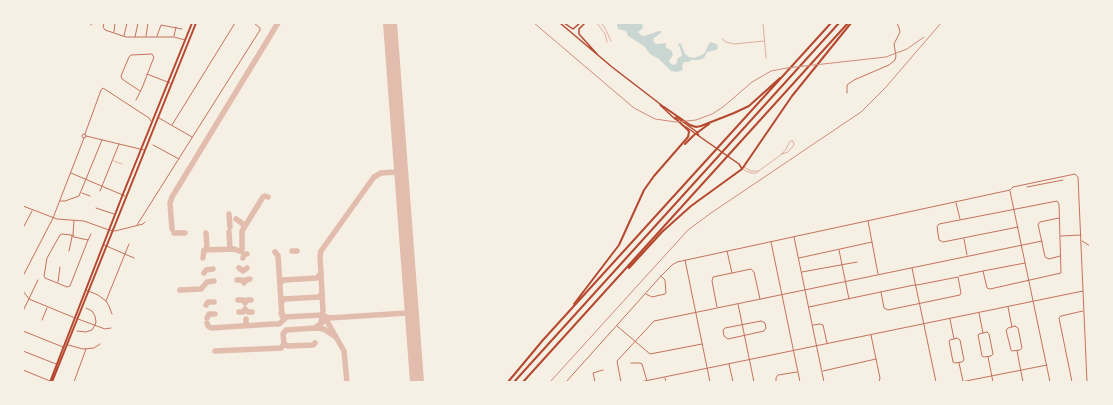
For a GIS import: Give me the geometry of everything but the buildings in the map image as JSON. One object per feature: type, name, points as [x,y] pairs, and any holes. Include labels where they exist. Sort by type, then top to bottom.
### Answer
[{"type":"main road","points":[[58,364],[85,289],[192,23]]},
{"type":"main road","points":[[51,382],[196,23]]},
{"type":"main road","points":[[560,23],[659,104],[688,130],[689,135],[681,147]]},
{"type":"main road","points":[[564,23],[573,29],[580,23]]},
{"type":"main road","points":[[585,23],[579,29],[578,34],[595,50],[598,55]]},
{"type":"main road","points":[[508,382],[565,316],[831,23]]},
{"type":"main road","points":[[514,382],[839,23]]},
{"type":"main road","points":[[604,293],[662,232],[691,206],[742,169],[792,96],[850,23]]},
{"type":"main road","points":[[523,382],[850,23]]},
{"type":"main road","points":[[659,104],[686,123],[698,127],[721,119],[749,106],[783,76]]},
{"type":"main road","points":[[565,316],[619,245],[644,190],[654,176],[696,133],[716,121]]},
{"type":"main road","points":[[686,123],[696,133]]},
{"type":"main road","points":[[681,124],[712,144],[738,164],[742,169]]},
{"type":"main road","points":[[738,164],[743,166]]},
{"type":"street","points":[[104,23],[104,29],[124,36],[174,36],[185,40]]},
{"type":"street","points":[[113,33],[116,23]]},
{"type":"street","points":[[124,36],[127,23]]},
{"type":"street","points":[[135,37],[138,23]]},
{"type":"street","points":[[146,37],[148,23]]},
{"type":"street","points":[[172,125],[235,23]]},
{"type":"street","points":[[137,225],[251,45],[260,28],[254,23]]},
{"type":"street","points":[[846,92],[847,85],[854,80],[889,65],[895,60],[896,56],[894,44],[900,32],[897,23]]},
{"type":"street","points":[[157,37],[161,25],[182,29]]},
{"type":"street","points":[[174,36],[176,27]]},
{"type":"street","points":[[136,100],[140,91],[154,57],[153,54],[131,55],[129,57],[122,78],[140,91]]},
{"type":"street","points":[[147,74],[172,84]]},
{"type":"street","points":[[23,276],[53,218],[58,201],[84,138],[82,136],[85,134],[101,90],[104,88],[149,118],[152,123]]},
{"type":"street","points":[[149,118],[154,116]]},
{"type":"street","points":[[158,117],[192,138]]},
{"type":"street","points":[[85,134],[86,136],[145,150]]},
{"type":"street","points":[[58,201],[65,201],[79,196],[102,140]]},
{"type":"street","points":[[100,191],[119,144]]},
{"type":"street","points":[[153,145],[179,159]]},
{"type":"street","points":[[70,172],[126,196]]},
{"type":"street","points":[[566,382],[673,264],[727,250],[956,202],[1010,190],[1013,187],[1047,179],[1076,174],[1078,177],[1087,382]]},
{"type":"street","points":[[1047,179],[1048,183]]},
{"type":"street","points":[[1027,187],[1063,180]]},
{"type":"street","points":[[1010,190],[1050,382]]},
{"type":"street","points":[[81,192],[90,196]]},
{"type":"street","points":[[983,271],[987,287],[989,289],[1060,274],[1062,271],[1058,203],[1056,201],[938,224],[937,228],[939,240],[941,242],[1018,227]]},
{"type":"street","points":[[956,202],[960,220]]},
{"type":"street","points":[[23,206],[53,218],[84,221],[109,230],[144,224],[145,222]]},
{"type":"street","points":[[96,208],[115,215]]},
{"type":"street","points":[[23,228],[32,210]]},
{"type":"street","points":[[1059,218],[1039,223],[1046,258],[1048,259],[1061,256]]},
{"type":"street","points":[[69,251],[74,220]]},
{"type":"street","points":[[868,220],[878,274]]},
{"type":"street","points":[[88,240],[62,234],[60,235],[46,261],[45,278],[68,287],[70,286],[91,234]]},
{"type":"street","points":[[1060,236],[1081,235]]},
{"type":"street","points":[[794,236],[824,382]]},
{"type":"street","points":[[964,238],[967,256]]},
{"type":"street","points":[[770,241],[800,382]]},
{"type":"street","points":[[621,382],[617,361],[653,321],[1042,241]]},
{"type":"street","points":[[1081,241],[1090,246]]},
{"type":"street","points":[[799,258],[872,242]]},
{"type":"street","points":[[106,301],[129,244]]},
{"type":"street","points":[[103,245],[134,258]]},
{"type":"street","points":[[839,249],[849,299]]},
{"type":"street","points":[[727,250],[732,273]]},
{"type":"street","points":[[685,260],[710,382]]},
{"type":"street","points":[[802,272],[857,262]]},
{"type":"street","points":[[809,307],[1025,263]]},
{"type":"street","points":[[23,267],[27,268]]},
{"type":"street","points":[[912,267],[936,382]]},
{"type":"street","points":[[58,283],[60,268]]},
{"type":"street","points":[[717,308],[712,279],[715,276],[751,269],[753,270],[760,299]]},
{"type":"street","points":[[646,293],[652,297],[666,293],[665,280],[661,276]]},
{"type":"street","points":[[881,292],[886,310],[919,304],[960,295],[961,291],[958,276]]},
{"type":"street","points":[[23,311],[38,280]]},
{"type":"street","points":[[85,289],[106,301],[112,314]]},
{"type":"street","points":[[640,382],[1083,291]]},
{"type":"street","points":[[23,292],[29,299],[74,318],[78,318],[105,329],[111,328]]},
{"type":"street","points":[[738,303],[754,382]]},
{"type":"street","points":[[1008,306],[1012,327]]},
{"type":"street","points":[[42,320],[48,307]]},
{"type":"street","points":[[77,331],[83,333],[90,331],[95,325],[96,316],[92,311],[86,308]]},
{"type":"street","points":[[1072,382],[1059,318],[1062,315],[1084,311]]},
{"type":"street","points":[[979,312],[983,333]]},
{"type":"street","points":[[950,318],[954,339]]},
{"type":"street","points":[[762,321],[765,323],[766,328],[764,331],[745,335],[727,339],[723,334],[725,328],[762,321]]},
{"type":"street","points":[[617,325],[651,355],[702,344]]},
{"type":"street","points":[[813,325],[823,325],[827,344]]},
{"type":"street","points":[[1012,327],[1018,327],[1022,348],[1021,350],[1011,351],[1007,328],[1012,327]]},
{"type":"street","points":[[23,331],[63,347]]},
{"type":"street","points":[[987,332],[989,333],[993,354],[992,356],[988,357],[982,356],[978,335],[987,332]]},
{"type":"street","points":[[871,335],[880,378],[879,382]]},
{"type":"street","points":[[959,338],[964,360],[959,363],[953,362],[949,341],[954,339],[959,338]]},
{"type":"street","points":[[67,345],[79,349],[86,349],[100,344]]},
{"type":"street","points":[[74,382],[86,353],[86,349]]},
{"type":"street","points":[[23,351],[58,364]]},
{"type":"street","points":[[1017,351],[1023,382]]},
{"type":"street","points":[[988,357],[993,382]]},
{"type":"street","points":[[822,371],[876,360]]},
{"type":"street","points":[[631,363],[642,364],[647,381]]},
{"type":"street","points":[[959,363],[962,382],[1047,364]]},
{"type":"street","points":[[729,364],[733,382]]},
{"type":"street","points":[[23,370],[51,382]]},
{"type":"street","points":[[595,382],[593,373],[603,370]]},
{"type":"street","points":[[776,382],[776,378],[778,376],[797,371]]},
{"type":"street","points":[[664,377],[666,382]]},
{"type":"lane","points":[[597,23],[605,34],[607,42]]},
{"type":"lane","points":[[601,23],[605,28],[610,41]]},
{"type":"lane","points":[[762,23],[766,58]]},
{"type":"lane","points":[[722,39],[726,42],[734,44],[764,41]]},
{"type":"lane","points":[[742,169],[751,174],[756,173],[782,154],[790,141],[793,141],[794,144],[792,148],[787,153],[782,154]]},
{"type":"lane","points":[[113,160],[122,164]]},
{"type":"lane","points":[[743,166],[751,171],[758,171]]},
{"type":"shaded area","points":[[618,23],[642,23],[643,28],[638,32],[644,36],[661,31],[661,33],[654,38],[653,41],[656,44],[666,43],[666,48],[671,50],[673,55],[669,62],[673,65],[676,64],[678,58],[682,56],[678,45],[679,43],[681,44],[685,54],[694,58],[704,54],[710,42],[717,44],[718,48],[707,52],[704,58],[684,62],[682,66],[683,70],[677,72],[671,71],[659,59],[650,54],[644,46],[628,36],[626,31],[618,29]]},
{"type":"taxiway","points":[[172,229],[170,203],[172,197],[278,23]]},
{"type":"taxiway","points":[[395,172],[399,170],[400,165]]},
{"type":"taxiway","points":[[321,323],[323,311],[321,251],[374,177],[381,173],[396,172],[400,175],[402,180]]},
{"type":"taxiway","points":[[203,258],[204,250],[234,249],[242,252],[242,231],[263,197],[268,197]]},
{"type":"taxiway","points":[[229,214],[230,227]]},
{"type":"taxiway","points":[[236,219],[243,224],[244,228]]},
{"type":"taxiway","points":[[229,232],[230,248]]},
{"type":"taxiway","points":[[174,233],[185,233]]},
{"type":"taxiway","points":[[206,233],[207,249]]},
{"type":"taxiway","points":[[292,251],[297,251]]},
{"type":"taxiway","points":[[275,252],[278,256],[282,316]]},
{"type":"taxiway","points":[[243,258],[244,255],[247,254]]},
{"type":"taxiway","points":[[239,268],[243,271],[247,268]]},
{"type":"taxiway","points":[[204,273],[206,270],[213,269]]},
{"type":"taxiway","points":[[280,283],[283,280],[317,278],[321,273]]},
{"type":"taxiway","points":[[237,280],[242,280],[244,283],[246,280],[250,279]]},
{"type":"taxiway","points":[[180,290],[201,289],[207,282],[214,281]]},
{"type":"taxiway","points":[[281,303],[284,299],[319,297],[322,293]]},
{"type":"taxiway","points":[[238,300],[243,300],[245,303],[247,300],[251,300]]},
{"type":"taxiway","points":[[206,305],[208,302],[214,302]]},
{"type":"taxiway","points":[[406,313],[410,312],[411,306]]},
{"type":"taxiway","points":[[239,312],[243,312],[245,309],[248,312],[252,312]]},
{"type":"taxiway","points":[[281,313],[285,317],[322,315],[329,318],[407,313],[411,315],[412,321]]},
{"type":"taxiway","points":[[207,318],[209,314],[215,314]]},
{"type":"taxiway","points":[[324,316],[344,351],[347,382]]},
{"type":"taxiway","points":[[207,323],[211,328],[279,324],[287,317]]},
{"type":"taxiway","points":[[244,326],[246,324],[246,319]]},
{"type":"taxiway","points":[[215,351],[281,348],[284,344],[283,334],[286,330],[315,328],[324,321]]},
{"type":"taxiway","points":[[315,328],[324,329],[334,336]]},
{"type":"taxiway","points":[[284,342],[285,345],[288,346],[313,345],[315,343]]},
{"type":"runway","points":[[390,23],[417,382]]},
{"type":"railway","points":[[534,23],[634,108],[655,119],[676,122],[696,120],[712,114],[723,107],[752,82],[771,71],[886,57],[907,49],[924,37]]},
{"type":"railway","points":[[550,382],[688,230],[861,112],[886,87],[941,23]]}]
